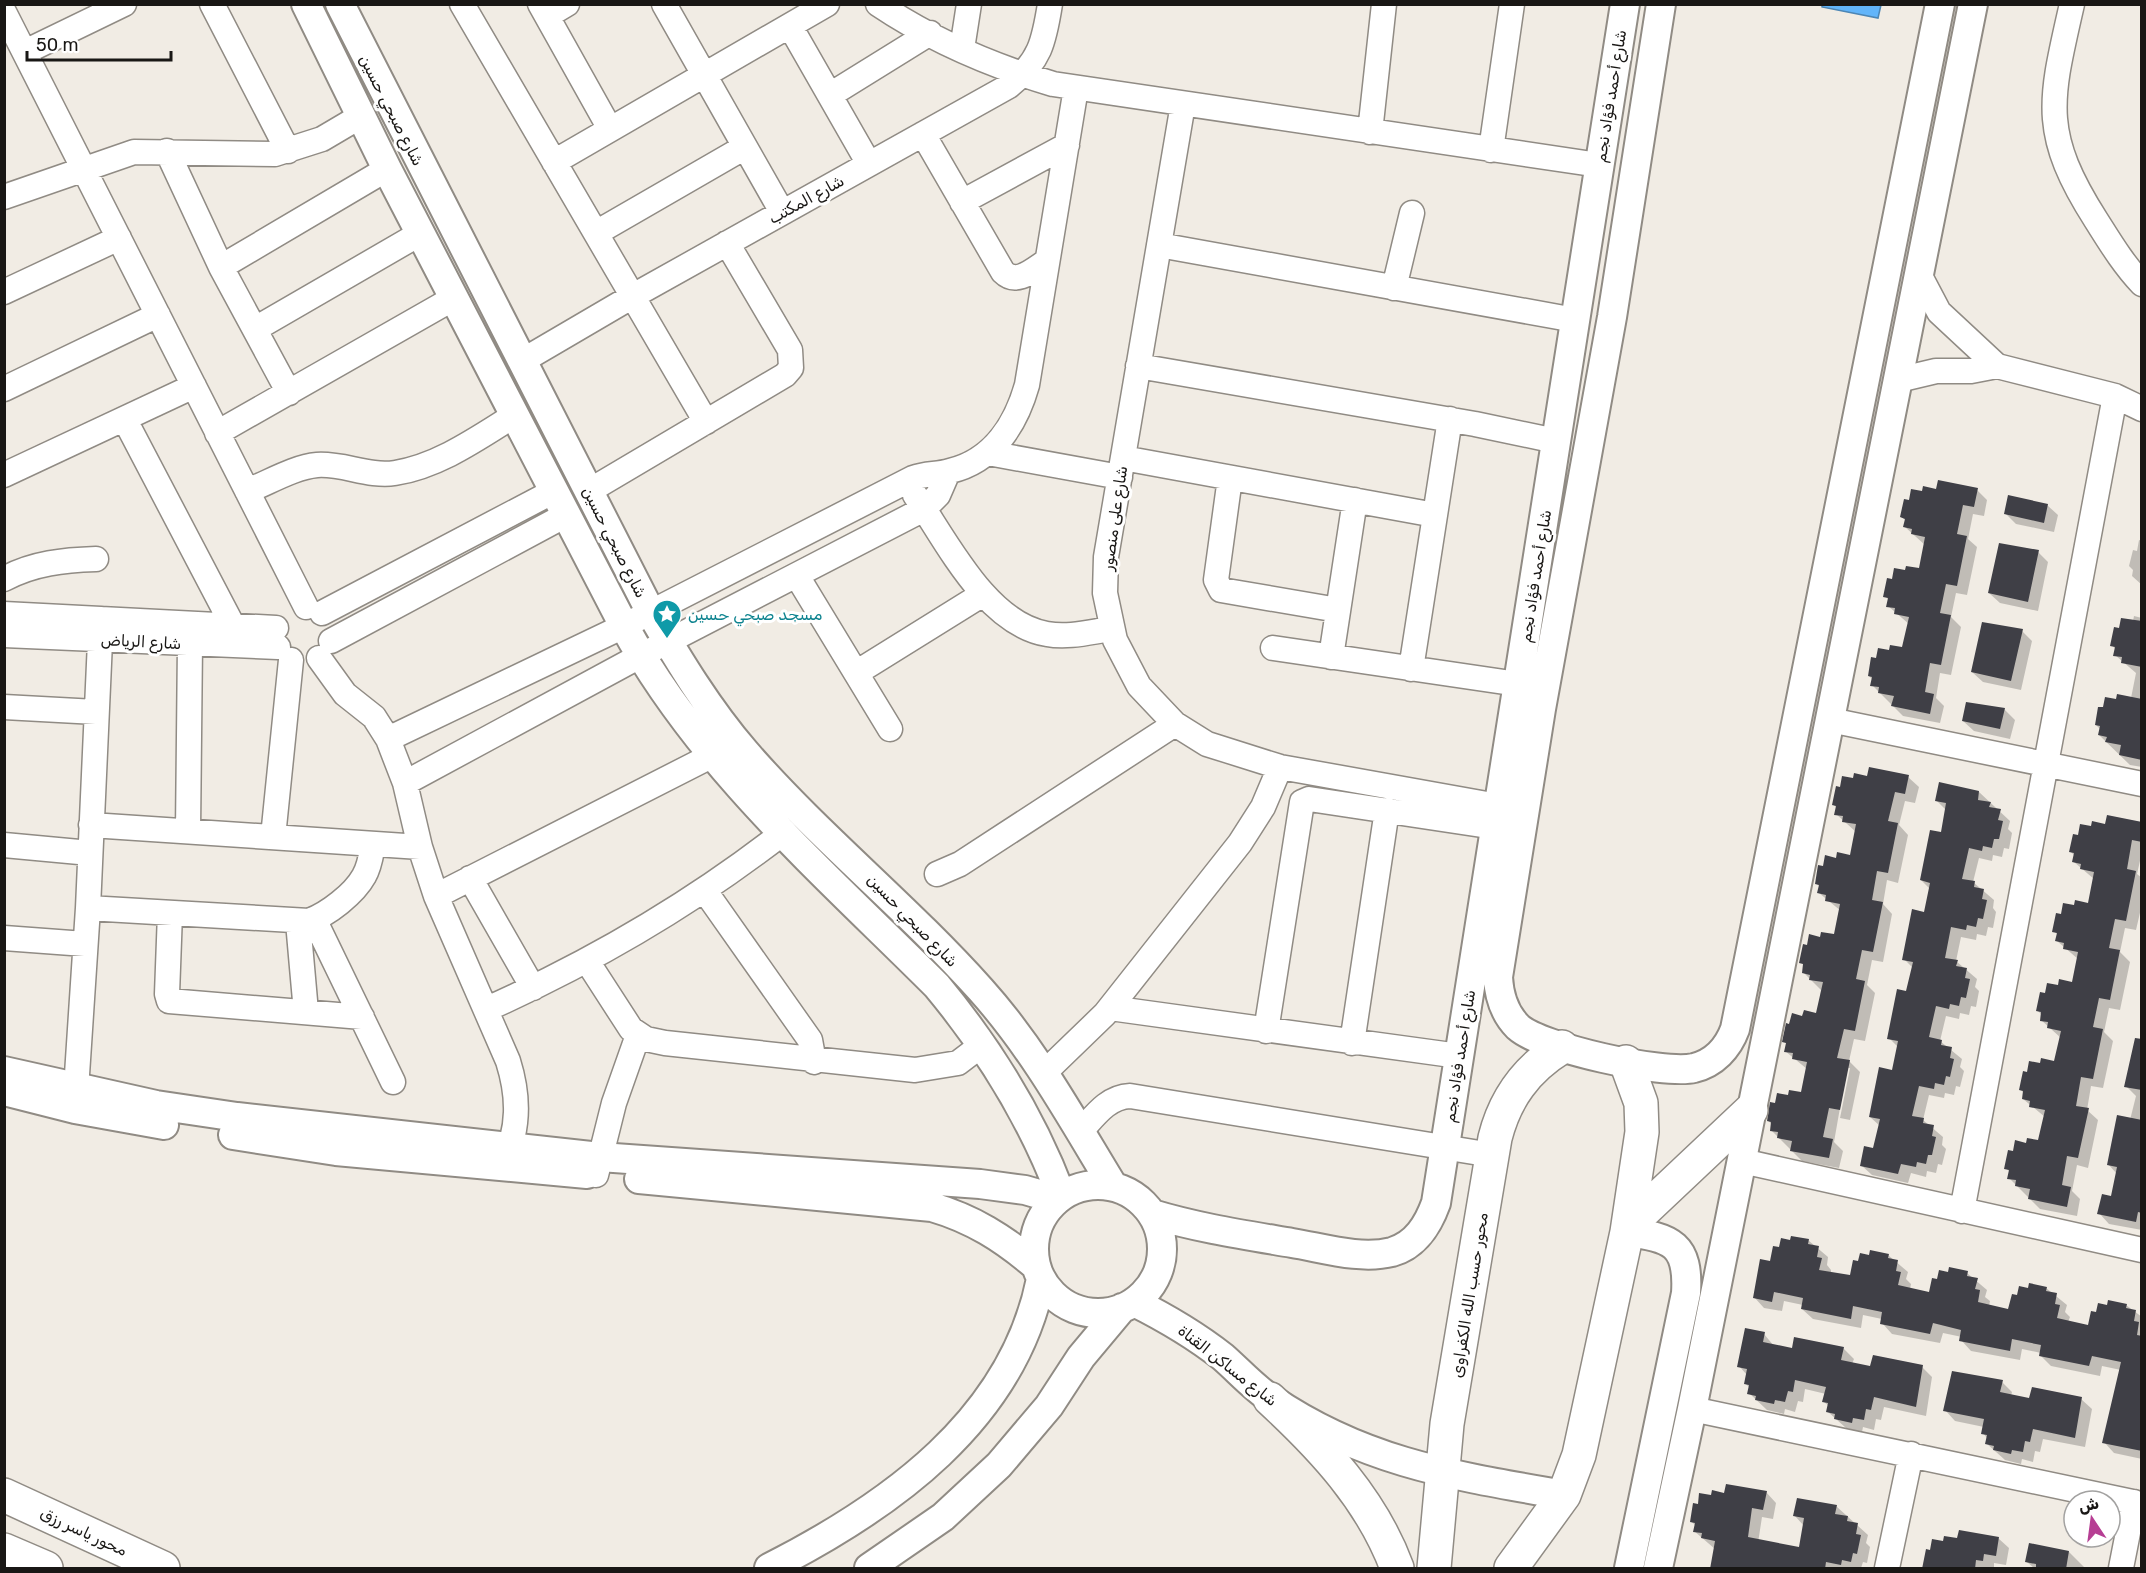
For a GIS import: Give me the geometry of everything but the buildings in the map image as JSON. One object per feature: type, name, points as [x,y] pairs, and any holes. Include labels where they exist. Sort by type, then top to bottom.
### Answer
[{"type":"main road","name":"محور حسب الله الكفراوى","points":[[1434,1569],[1447,1424],[1499,1122],[1513,1092],[1534,1066],[1562,1047]]},
{"type":"main road","points":[[1511,1569],[1564,1495],[1579,1455],[1628,1228],[1642,1118],[1638,1089],[1626,1062]]},
{"type":"main road","points":[[1628,1228],[1751,1110]]},
{"type":"main road","points":[[1270,1399],[1323,1449],[1344,1476],[1381,1533],[1397,1569]]},
{"type":"main road","name":"محور ياسر رزق","points":[[4,1495],[163,1569]]},
{"type":"main road","points":[[4,1550],[46,1569]]},
{"type":"street","points":[[25,52],[124,4]]},
{"type":"street","points":[[212,4],[288,151]]},
{"type":"street","name":"شارع صبحي حسين","points":[[306,4],[387,169],[640,656],[664,694],[711,756],[937,986],[983,1044],[1037,1136],[1059,1197]]},
{"type":"street","name":"شارع صبحي حسين","points":[[339,4],[651,613],[705,701],[744,751],[783,793],[903,908],[981,990],[1018,1035],[1044,1073],[1113,1186]]},
{"type":"street","points":[[462,4],[706,422]]},
{"type":"street","points":[[664,4],[782,212]]},
{"type":"street","points":[[554,162],[827,4]]},
{"type":"street","points":[[962,49],[969,4]]},
{"type":"street","name":"شارع المكتب","points":[[522,361],[633,296],[1009,86],[1023,75],[1044,44],[1050,4]]},
{"type":"street","points":[[1370,132],[1384,4]]},
{"type":"street","points":[[1491,150],[1512,4]]},
{"type":"street","name":"شارع أحمد فؤاد نجم","points":[[1444,1147],[1625,4]]},
{"type":"street","name":"شارع أحمد فؤاد نجم","points":[[1661,4],[1612,317],[1541,709],[1498,977],[1503,1004],[1518,1026],[1542,1041],[1626,1062],[1672,1069],[1695,1067],[1716,1057],[1731,1040],[1736,1029],[1940,4]]},
{"type":"street","points":[[1658,1569],[1742,1161],[1973,4]]},
{"type":"street","points":[[2072,4],[2054,94],[2058,144],[2078,192],[2118,256],[2142,284]]},
{"type":"street","points":[[552,8],[610,129]]},
{"type":"street","points":[[891,9],[962,49],[1023,75],[1076,88],[1599,165]]},
{"type":"street","points":[[4,12],[247,491],[314,610],[332,631],[325,649],[345,694],[374,717],[388,739],[405,783],[420,847],[436,896],[487,1009],[515,1087],[516,1116],[506,1157]]},
{"type":"street","points":[[790,26],[869,164]]},
{"type":"street","points":[[830,95],[930,33]]},
{"type":"street","points":[[388,739],[651,613],[905,482],[924,474],[948,472],[988,453],[1006,433],[1020,411],[1027,385],[1076,88]]},
{"type":"street","name":"شارع على منصور","points":[[1183,104],[1106,557],[1105,593],[1111,629],[1139,686],[1175,724],[1208,744],[1280,767],[1497,816]]},
{"type":"street","points":[[5,195],[134,152],[167,151],[251,155],[288,151],[322,139],[362,116]]},
{"type":"street","points":[[923,134],[1007,277],[1019,278],[1047,261]]},
{"type":"street","points":[[962,202],[1066,144]]},
{"type":"street","points":[[1912,146],[1926,158],[1943,154]]},
{"type":"street","points":[[596,233],[745,147]]},
{"type":"street","points":[[167,151],[221,267],[289,393]]},
{"type":"street","points":[[221,267],[387,169]]},
{"type":"street","points":[[1394,288],[1412,213]]},
{"type":"street","points":[[1895,231],[1912,227],[1926,238]]},
{"type":"street","points":[[255,329],[421,233]]},
{"type":"street","points":[[4,292],[119,238]]},
{"type":"street","points":[[589,491],[785,375],[791,368],[790,350],[727,243]]},
{"type":"street","points":[[1159,245],[1575,320]]},
{"type":"street","points":[[1919,274],[1931,300],[1943,317],[1997,366]]},
{"type":"street","points":[[218,433],[454,298]]},
{"type":"street","points":[[4,389],[158,315]]},
{"type":"street","points":[[1138,366],[1450,420],[1556,441]]},
{"type":"street","points":[[1898,380],[1936,371],[1980,370],[1997,366],[2115,396],[2142,409]]},
{"type":"street","points":[[4,475],[194,386]]},
{"type":"street","points":[[1962,1211],[2044,763],[2115,396]]},
{"type":"street","points":[[247,491],[317,465],[372,474],[395,473],[421,466],[454,452],[514,415]]},
{"type":"street","points":[[125,420],[232,626]]},
{"type":"street","points":[[1412,669],[1450,420]]},
{"type":"street","points":[[988,453],[1230,477],[1435,515]]},
{"type":"street","points":[[405,783],[640,656],[924,509],[938,495],[948,472]]},
{"type":"street","points":[[1230,477],[1216,580],[1221,590],[1338,610]]},
{"type":"street","points":[[905,482],[983,594],[1011,620],[1047,634],[1066,635],[1111,629]]},
{"type":"street","points":[[1331,657],[1355,500]]},
{"type":"street","points":[[273,837],[282,645],[287,612],[314,610],[560,503]]},
{"type":"street","points":[[282,645],[300,663],[560,503]]},
{"type":"street","points":[[4,579],[36,566],[66,560],[96,559]]},
{"type":"street","points":[[797,576],[890,729]]},
{"type":"street","points":[[856,673],[983,594]]},
{"type":"street","name":"شارع الرياض","points":[[4,614],[190,643],[282,645]]},
{"type":"street","name":"شارع الرياض","points":[[4,634],[232,626],[282,645]]},
{"type":"street","points":[[76,1099],[88,908],[100,629]]},
{"type":"street","points":[[188,831],[190,643]]},
{"type":"street","points":[[1273,648],[1518,684]]},
{"type":"street","points":[[4,707],[96,712]]},
{"type":"street","points":[[1830,720],[2142,784]]},
{"type":"street","points":[[937,874],[960,864],[1175,724]]},
{"type":"street","points":[[436,896],[711,756]]},
{"type":"street","points":[[1044,1073],[1110,1008],[1240,843],[1263,807],[1280,767]]},
{"type":"street","points":[[1266,1031],[1300,804],[1309,799],[1387,810],[1497,816]]},
{"type":"street","points":[[1353,1043],[1387,810]]},
{"type":"street","points":[[91,825],[420,847]]},
{"type":"street","points":[[487,1009],[587,961],[705,891],[784,832]]},
{"type":"street","points":[[88,908],[306,921],[326,912],[360,882],[371,860],[373,844]]},
{"type":"street","points":[[4,845],[90,853]]},
{"type":"street","points":[[470,878],[533,988]]},
{"type":"street","points":[[705,891],[810,1040],[814,1062]]},
{"type":"street","points":[[170,913],[169,1001],[362,1017]]},
{"type":"street","points":[[306,921],[306,1012]]},
{"type":"street","points":[[306,921],[362,1017],[393,1082]]},
{"type":"street","points":[[4,938],[85,944]]},
{"type":"street","points":[[587,961],[626,1023],[638,1035],[665,1043],[814,1062],[915,1071],[931,1070],[958,1063],[983,1044]]},
{"type":"street","points":[[1110,1008],[1459,1056]]},
{"type":"street","points":[[598,1166],[619,1086],[638,1035]]},
{"type":"street","points":[[4,1071],[76,1099]]},
{"type":"street","points":[[4,1091],[197,1112],[506,1157],[932,1207],[955,1214],[990,1230],[1038,1273],[1058,1299],[1076,1309],[1096,1313],[1128,1305]]},
{"type":"street","points":[[1080,1132],[1106,1105],[1121,1096],[1130,1096],[1492,1155]]},
{"type":"street","points":[[1152,1214],[1187,1224],[1359,1254],[1393,1251],[1408,1244],[1421,1233],[1431,1218],[1436,1203],[1444,1147]]},
{"type":"street","points":[[1742,1161],[2142,1250]]},
{"type":"street","points":[[598,1166],[957,1182],[1025,1190],[1059,1197]]},
{"type":"street","points":[[769,1569],[826,1539],[893,1494],[948,1444],[972,1418],[1008,1371],[1029,1326],[1038,1273],[1033,1252],[1038,1223],[1059,1197],[1086,1185],[1113,1186],[1136,1197],[1152,1214],[1162,1241],[1160,1262],[1153,1281],[1081,1357],[1043,1413],[999,1465],[943,1517],[869,1569]]},
{"type":"street","points":[[1628,1228],[1665,1238],[1680,1251],[1687,1271],[1686,1293],[1629,1569]]},
{"type":"street","name":"شارع مساكن القناة","points":[[1128,1305],[1198,1338],[1270,1399],[1341,1438],[1374,1452],[1443,1474],[1564,1495]]},
{"type":"street","points":[[1692,1409],[2138,1503],[2121,1569]]},
{"type":"street","points":[[1887,1569],[1911,1454]]},
{"type":"water","points":[[1822,4],[1881,5],[1878,18],[1822,7]]},
{"type":"place","name":"مسجد صبحي حسين","points":[[667,640]]}]
